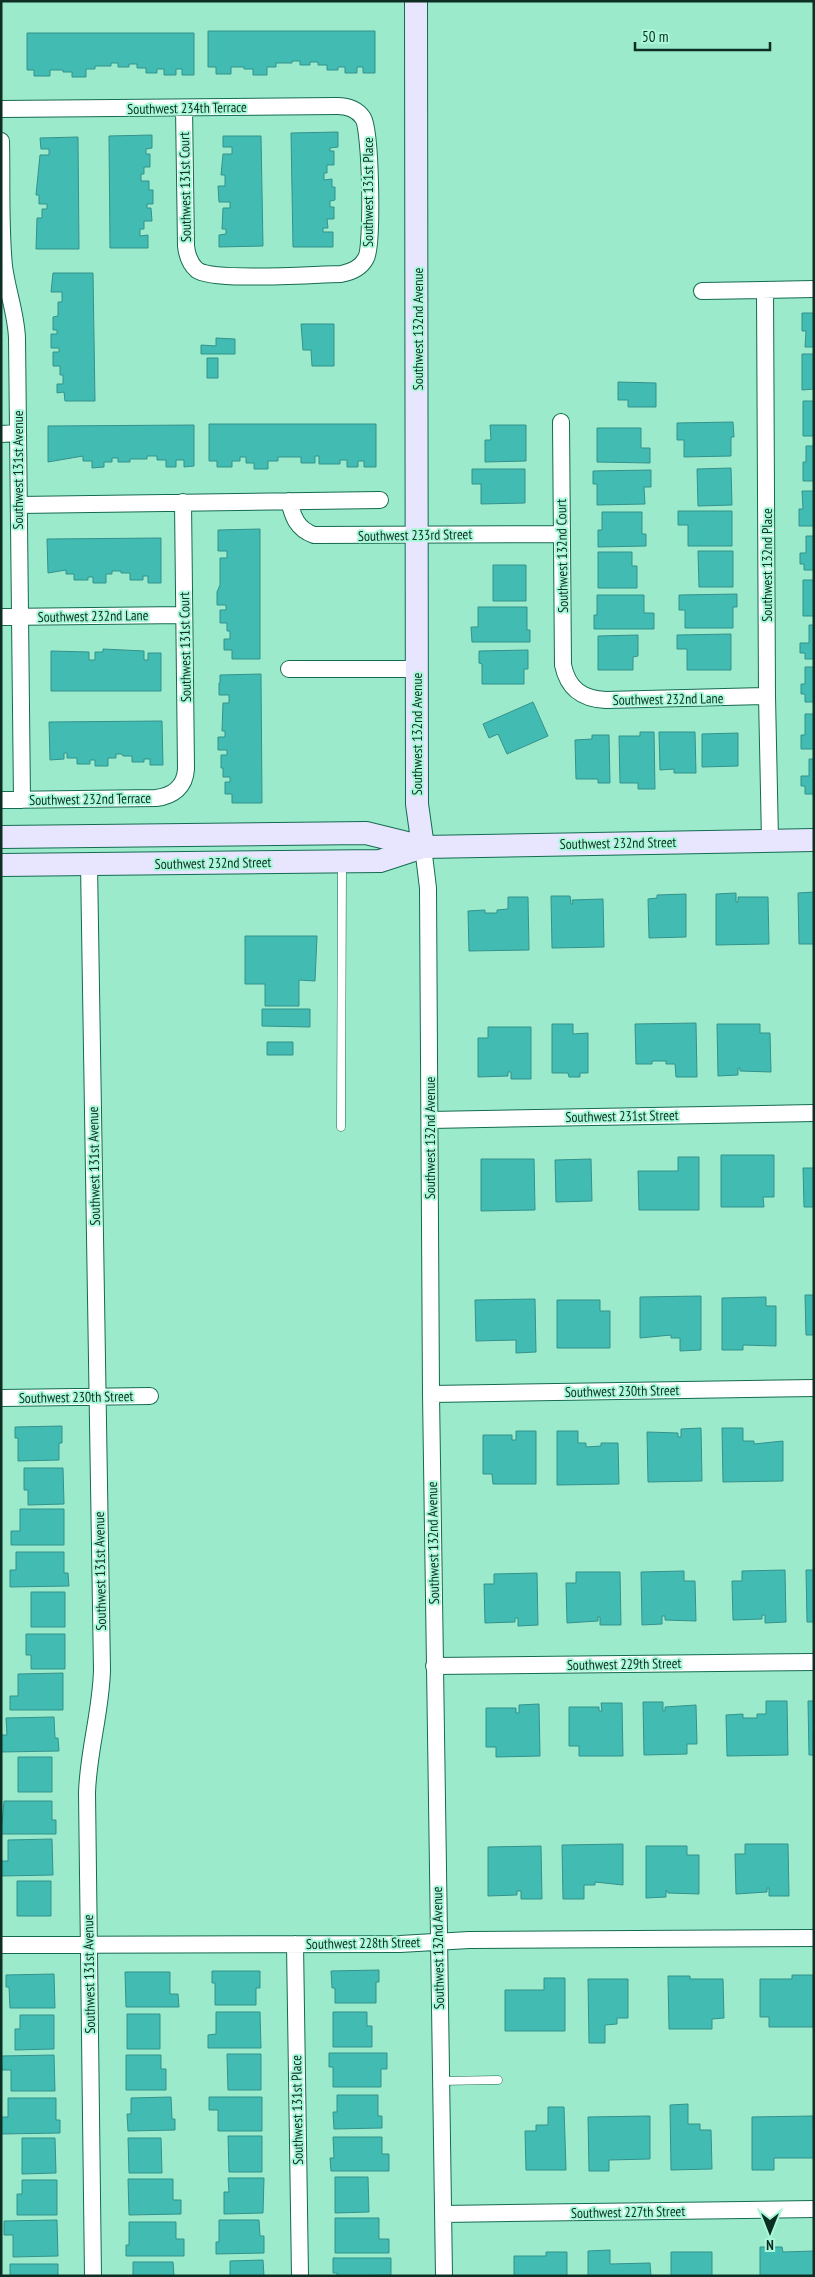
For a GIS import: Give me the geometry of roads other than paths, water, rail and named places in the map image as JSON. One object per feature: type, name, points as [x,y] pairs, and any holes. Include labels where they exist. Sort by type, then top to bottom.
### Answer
[{"type":"street","name":"Southwest 132nd Avenue","points":[[416,1],[416,804],[428,888],[434,1666],[444,2276]]},
{"type":"street","name":"Southwest 234th Terrace","points":[[1,109],[344,106],[356,110],[365,123]]},
{"type":"street","name":"Southwest 131st Court","points":[[184,108],[186,246],[189,260],[197,270],[210,275],[279,275]]},
{"type":"street","name":"Southwest 131st Place","points":[[279,275],[347,273],[358,268],[366,257],[369,245],[369,176],[368,137],[365,123]]},
{"type":"street","name":"Southwest 131st Avenue","points":[[1,141],[2,253],[16,328],[22,800]]},
{"type":"street","name":"Southwest 132nd Place","points":[[765,290],[767,696],[770,840]]},
{"type":"street","points":[[702,291],[814,290]]},
{"type":"street","name":"Southwest 132nd Court","points":[[561,422],[563,665],[568,681],[573,688]]},
{"type":"street","points":[[1,434],[18,433]]},
{"type":"street","points":[[19,505],[380,500]]},
{"type":"street","name":"Southwest 233rd Street","points":[[289,501],[293,517],[302,530],[314,535],[561,534]]},
{"type":"street","name":"Southwest 131st Court","points":[[178,790],[185,778],[186,769],[183,502]]},
{"type":"street","name":"Southwest 232nd Lane","points":[[1,617],[184,615]]},
{"type":"street","points":[[289,669],[417,669]]},
{"type":"street","name":"Southwest 232nd Lane","points":[[573,688],[587,698],[606,700],[767,696]]},
{"type":"street","name":"Southwest 232nd Terrace","points":[[1,800],[156,798],[169,795],[178,790]]},
{"type":"street","name":"Southwest 232nd Street","points":[[1,837],[366,833],[423,847],[814,840]]},
{"type":"street","name":"Southwest 232nd Street","points":[[1,865],[380,861],[423,847]]},
{"type":"street","name":"Southwest 131st Avenue","points":[[89,864],[102,1670],[99,1709],[87,1776],[93,2276]]},
{"type":"street","name":"Southwest 231st Street","points":[[430,1120],[814,1113]]},
{"type":"street","name":"Southwest 230th Street","points":[[431,1394],[814,1388]]},
{"type":"street","name":"Southwest 230th Street","points":[[1,1398],[150,1396]]},
{"type":"street","name":"Southwest 229th Street","points":[[434,1666],[814,1662]]},
{"type":"street","name":"Southwest 228th Street","points":[[1,1945],[89,1944],[130,1946],[479,1940],[814,1938]]},
{"type":"street","name":"Southwest 131st Place","points":[[295,1944],[300,2276]]},
{"type":"street","name":"Southwest 227th Street","points":[[443,2214],[814,2209]]},
{"type":"lane","points":[[342,862],[342,1127]]},
{"type":"lane","points":[[440,2081],[498,2080]]}]
